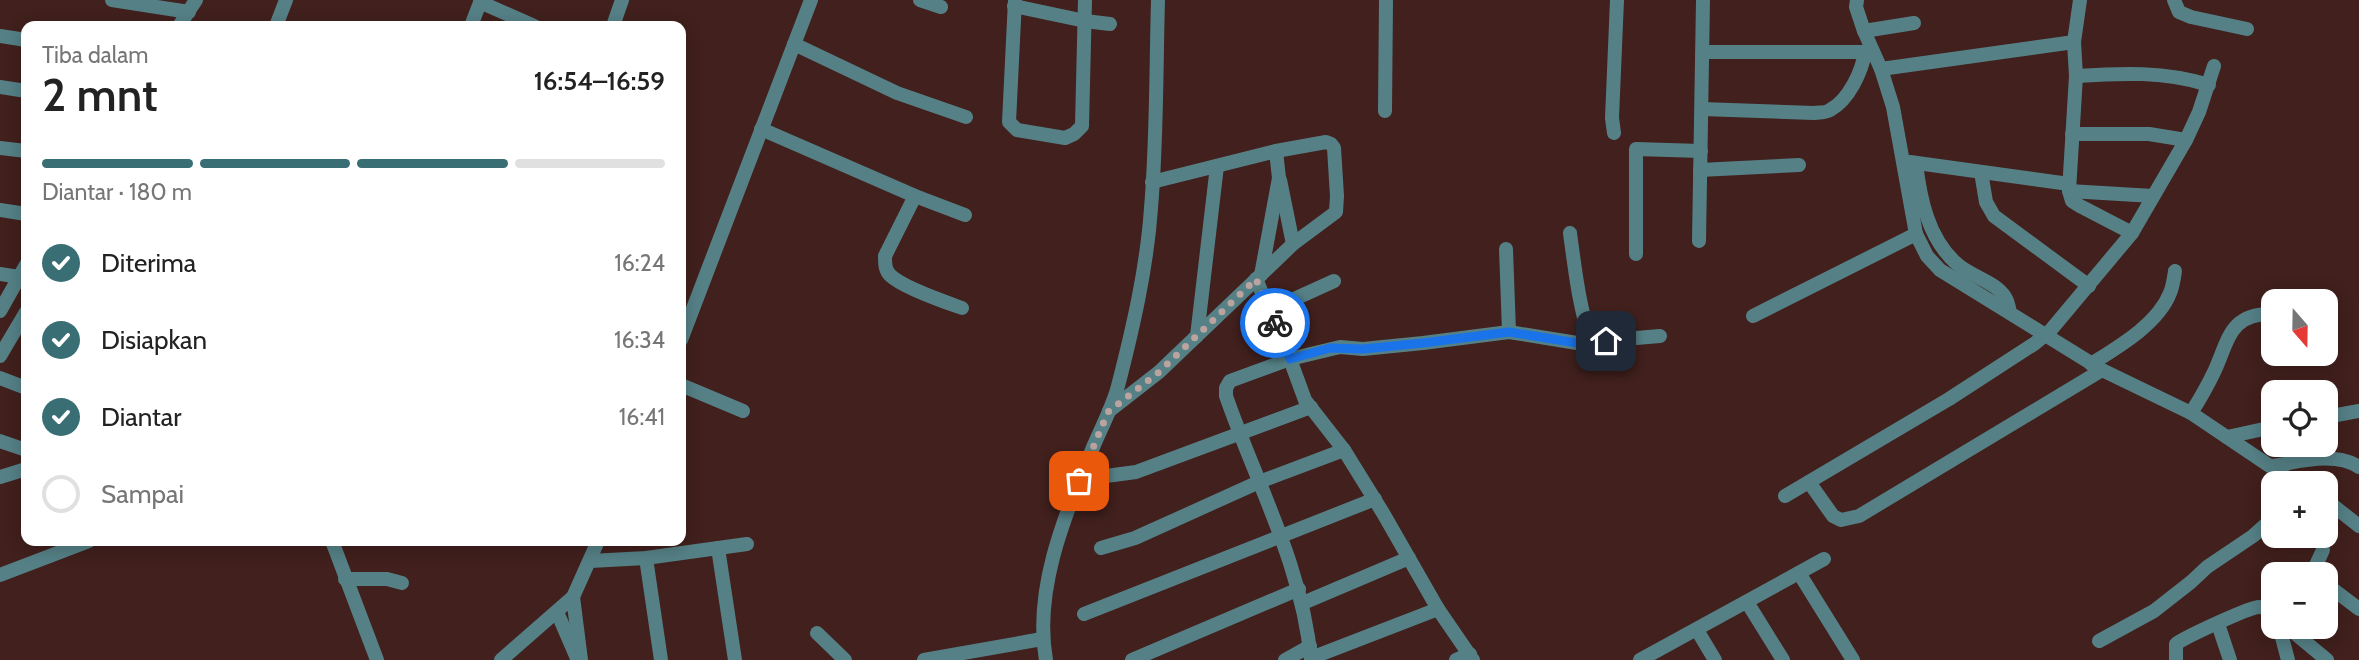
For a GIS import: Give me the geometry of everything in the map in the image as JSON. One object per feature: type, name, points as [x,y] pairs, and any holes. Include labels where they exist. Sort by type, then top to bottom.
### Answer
[{"type":"street","points":[[113,0],[192,6],[182,21]]},
{"type":"street","points":[[278,21],[286,0]]},
{"type":"street","points":[[614,21],[621,0]]},
{"type":"street","points":[[686,327],[811,0]]},
{"type":"street","points":[[920,0],[941,7]]},
{"type":"street","points":[[1085,0],[1085,21],[1082,126],[1080,130],[1065,138],[1012,127],[1008,117],[1015,3],[1085,21],[1110,24]]},
{"type":"street","points":[[1046,660],[1042,639],[1048,582],[1055,553],[1079,481],[1118,388],[1140,284],[1151,209],[1158,0]]},
{"type":"street","points":[[1385,111],[1386,0]]},
{"type":"street","points":[[1614,133],[1612,118],[1617,0]]},
{"type":"street","points":[[1699,241],[1703,0]]},
{"type":"street","points":[[1857,0],[1856,7],[1869,51],[1881,69],[1928,220],[1943,248],[1956,264],[1996,288],[2005,297],[2010,313]]},
{"type":"street","points":[[2080,0],[2074,42],[2076,76],[2069,187],[2072,201],[2132,233]]},
{"type":"street","points":[[2174,0],[2179,12],[2191,17],[2247,29]]},
{"type":"street","points":[[473,21],[480,1],[523,21]]},
{"type":"street","points":[[1864,31],[1914,23]]},
{"type":"street","points":[[0,36],[21,39]]},
{"type":"street","points":[[1881,69],[2074,42]]},
{"type":"street","points":[[794,44],[897,93],[966,117]]},
{"type":"street","points":[[1703,52],[1869,51]]},
{"type":"street","points":[[1702,109],[1828,112],[1840,103],[1851,87],[1869,51]]},
{"type":"street","points":[[1785,496],[1949,399],[2044,336],[2132,233],[2186,140],[2199,112],[2214,66]]},
{"type":"street","points":[[2076,76],[2152,74],[2189,79],[2208,85]]},
{"type":"street","points":[[0,87],[21,90]]},
{"type":"street","points":[[761,129],[965,215]]},
{"type":"street","points":[[2071,134],[2149,135],[2186,140]]},
{"type":"street","points":[[1108,412],[1159,372],[1293,244],[1336,212],[1334,148],[1326,142],[1276,151],[1152,182]]},
{"type":"street","points":[[0,148],[21,150]]},
{"type":"street","points":[[1636,254],[1636,149],[1701,151]]},
{"type":"street","points":[[1276,151],[1293,244]]},
{"type":"street","points":[[1910,163],[2069,187],[2153,196]]},
{"type":"street","points":[[1910,163],[1916,234],[1927,256],[1940,270],[2097,367],[2191,413],[2278,471]]},
{"type":"street","points":[[1700,170],[1799,165]]},
{"type":"street","points":[[1197,336],[1217,166]]},
{"type":"street","points":[[1981,172],[1986,202],[1994,216],[2089,286]]},
{"type":"street","points":[[1279,178],[1258,277],[1270,310],[1305,400],[1344,450],[1438,609],[1471,657],[1456,660]]},
{"type":"street","points":[[915,196],[885,256],[885,266],[891,276],[925,294],[962,308]]},
{"type":"street","points":[[0,210],[21,213]]},
{"type":"street","points":[[1570,233],[1582,315],[1591,342]]},
{"type":"street","points":[[1753,316],[1916,234]]},
{"type":"street","points":[[1506,249],[1509,332]]},
{"type":"street","points":[[0,274],[21,271]]},
{"type":"street","points":[[1809,482],[1833,516],[1840,520],[1859,516],[2097,367],[2151,321],[2170,295],[2175,271]]},
{"type":"street","points":[[0,311],[21,274]]},
{"type":"street","points":[[1270,310],[1334,281]]},
{"type":"street","points":[[2191,413],[2217,366],[2225,341],[2236,326],[2251,317],[2261,316]]},
{"type":"street","points":[[0,356],[21,322]]},
{"type":"street","points":[[1311,655],[1301,596],[1282,537],[1226,396],[1230,381],[1330,348],[1363,349],[1509,332],[1577,343],[1660,336]]},
{"type":"street","points":[[0,379],[21,385]]},
{"type":"street","points":[[686,387],[743,411]]},
{"type":"street","points":[[1106,477],[1136,472],[1311,407]]},
{"type":"street","points":[[2338,415],[2359,411]]},
{"type":"street","points":[[2227,437],[2261,430]]},
{"type":"street","points":[[0,441],[21,448]]},
{"type":"street","points":[[1101,548],[1135,538],[1259,482],[1344,450]]},
{"type":"street","points":[[2271,466],[2336,459],[2347,460],[2359,467]]},
{"type":"street","points":[[0,477],[21,471]]},
{"type":"street","points":[[1084,614],[1375,499]]},
{"type":"street","points":[[2338,509],[2359,526]]},
{"type":"street","points":[[2099,640],[2154,611],[2191,583],[2207,566],[2261,529]]},
{"type":"street","points":[[590,561],[646,558],[747,544]]},
{"type":"street","points":[[0,575],[76,546]]},
{"type":"street","points":[[334,546],[377,660]]},
{"type":"street","points":[[501,660],[573,597],[596,546]]},
{"type":"street","points":[[718,548],[735,660]]},
{"type":"street","points":[[2317,562],[2323,550]]},
{"type":"street","points":[[646,558],[661,660]]},
{"type":"street","points":[[1132,660],[1409,558]]},
{"type":"street","points":[[1640,660],[1824,559]]},
{"type":"street","points":[[1799,573],[1853,660]]},
{"type":"street","points":[[345,579],[387,579],[402,583]]},
{"type":"street","points":[[2338,593],[2359,610]]},
{"type":"street","points":[[573,597],[579,660]]},
{"type":"street","points":[[1747,602],[1783,660]]},
{"type":"street","points":[[2176,660],[2176,644],[2184,638],[2243,611],[2261,607]]},
{"type":"street","points":[[1285,660],[1311,655],[1438,609]]},
{"type":"street","points":[[557,612],[579,660]]},
{"type":"street","points":[[2218,624],[2230,660]]},
{"type":"street","points":[[1697,630],[1715,660]]},
{"type":"street","points":[[817,634],[845,660]]},
{"type":"street","points":[[923,660],[1042,639]]},
{"type":"street","points":[[2282,639],[2288,660]]},
{"type":"street","points":[[2302,639],[2327,660]]},
{"type":"way so far","points":[[1079,481],[1108,412],[1159,372],[1256,279],[1275,323]]},
{"type":"route","points":[[1275,323],[1290,359],[1330,348],[1363,349],[1509,332],[1577,343],[1606,341]]}]
